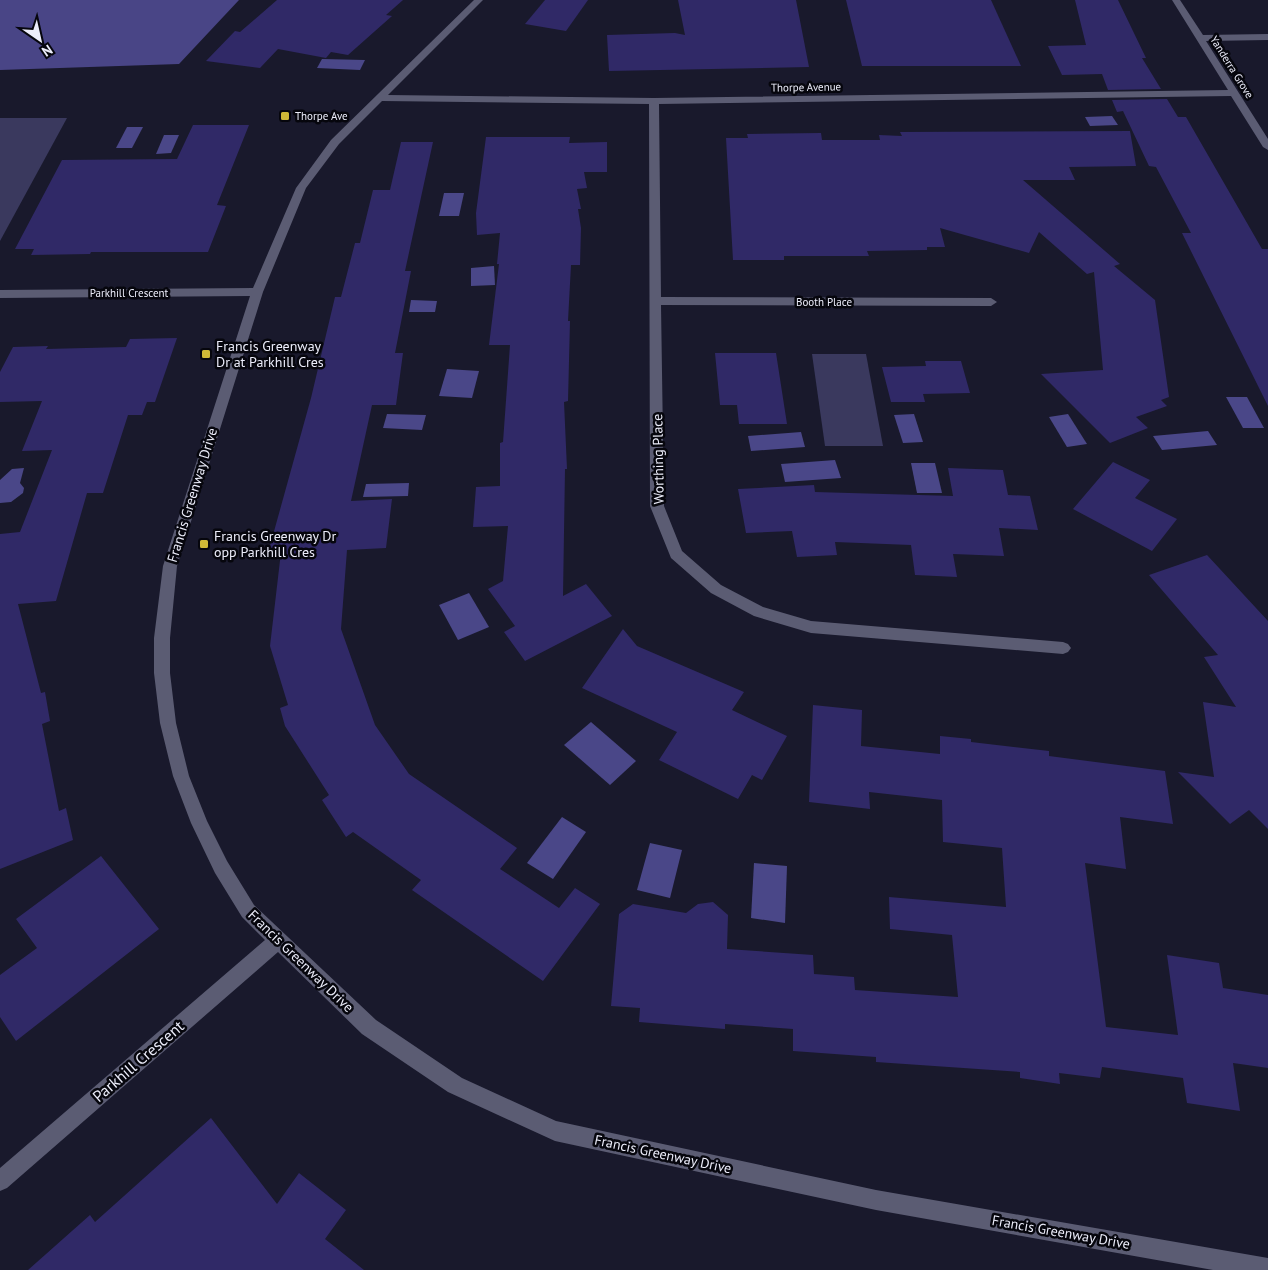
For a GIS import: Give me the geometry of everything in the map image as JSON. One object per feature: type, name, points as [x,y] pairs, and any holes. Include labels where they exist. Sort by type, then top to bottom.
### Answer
[{"type":"street","name":"Francis Greenway Drive","points":[[479,0],[335,142],[301,188],[257,292],[170,566],[162,638],[162,673],[172,741],[181,776],[199,823],[221,867],[248,911],[277,941],[370,1028],[455,1085],[555,1131],[876,1200],[1268,1269]]},
{"type":"street","name":"Yanderra Grove","points":[[1176,0],[1268,146]]},
{"type":"street","points":[[1200,38],[1268,37]]},
{"type":"street","name":"Thorpe Avenue","points":[[378,98],[654,101],[1236,93]]},
{"type":"street","name":"Worthing Place","points":[[654,101],[657,506],[676,554],[716,589],[759,612],[811,627],[1063,648]]},
{"type":"street","name":"Parkhill Crescent","points":[[0,294],[257,292]]},
{"type":"street","name":"Booth Place","points":[[656,301],[991,302]]},
{"type":"street","name":"Parkhill Crescent","points":[[0,1181],[277,941]]},
{"type":"shaded area","points":[[0,0],[239,0],[179,64],[0,70]]},
{"type":"shaded area","points":[[322,59],[365,60],[360,70],[317,68]]},
{"type":"shaded area","points":[[1112,116],[1118,125],[1090,126],[1085,117]]},
{"type":"shaded area","points":[[0,118],[67,118],[0,241]]},
{"type":"shaded area","points":[[127,127],[143,127],[132,148],[116,148]]},
{"type":"shaded area","points":[[164,135],[179,135],[171,153],[156,154]]},
{"type":"shaded area","points":[[444,193],[464,193],[459,216],[439,216]]},
{"type":"shaded area","points":[[494,266],[495,285],[471,286],[471,268]]},
{"type":"shaded area","points":[[411,300],[437,301],[435,312],[409,312]]},
{"type":"shaded area","points":[[812,354],[866,354],[883,446],[825,446]]},
{"type":"shaded area","points":[[447,369],[479,371],[472,398],[439,396]]},
{"type":"shaded area","points":[[1226,397],[1247,397],[1264,428],[1243,428]]},
{"type":"shaded area","points":[[387,414],[426,415],[422,430],[383,428]]},
{"type":"shaded area","points":[[914,414],[923,442],[903,443],[894,415]]},
{"type":"shaded area","points":[[1068,414],[1087,444],[1067,447],[1049,417]]},
{"type":"shaded area","points":[[1208,431],[1217,445],[1162,450],[1153,436]]},
{"type":"shaded area","points":[[801,432],[805,447],[751,451],[748,436]]},
{"type":"shaded area","points":[[835,460],[841,478],[785,482],[781,464]]},
{"type":"shaded area","points":[[911,463],[935,463],[942,493],[917,493]]},
{"type":"shaded area","points":[[24,468],[20,483],[24,488],[23,493],[11,502],[0,503],[0,480],[12,469]]},
{"type":"shaded area","points":[[409,483],[408,496],[363,497],[366,484]]},
{"type":"shaded area","points":[[469,593],[489,627],[458,640],[439,605]]},
{"type":"shaded area","points":[[591,722],[636,761],[610,785],[564,745]]},
{"type":"shaded area","points":[[562,817],[586,832],[553,879],[527,863]]},
{"type":"shaded area","points":[[650,843],[682,850],[670,898],[637,890]]},
{"type":"shaded area","points":[[754,863],[787,866],[785,923],[751,918]]},
{"type":"building","points":[[277,0],[403,0],[386,15],[392,16],[348,55],[331,52],[326,58],[278,49],[260,68],[206,61],[235,31],[240,32]]},
{"type":"building","points":[[545,0],[588,0],[566,31],[525,24]]},
{"type":"building","points":[[678,0],[796,0],[809,67],[609,71],[607,35],[675,33],[685,35]]},
{"type":"building","points":[[846,0],[991,0],[1021,66],[862,66]]},
{"type":"building","points":[[1075,0],[1118,0],[1146,58],[1142,58],[1161,89],[1108,90],[1102,74],[1062,75],[1048,46],[1086,45]]},
{"type":"building","points":[[1167,99],[1178,117],[1186,117],[1262,249],[1268,249],[1268,406],[1182,233],[1191,233],[1156,167],[1149,166],[1123,111],[1117,112],[1112,100]]},
{"type":"building","points":[[193,125],[249,125],[217,205],[226,206],[208,252],[91,252],[90,254],[31,255],[34,249],[15,249],[62,160],[177,159]]},
{"type":"building","points":[[1130,131],[1136,166],[1069,167],[1075,180],[1023,180],[1120,264],[1114,266],[1155,300],[1169,397],[1161,400],[1167,406],[1136,417],[1148,428],[1110,443],[1041,374],[1103,370],[1094,272],[1087,274],[1039,232],[1029,253],[940,228],[945,247],[927,247],[927,250],[867,251],[869,256],[784,256],[784,260],[733,260],[726,138],[748,138],[747,134],[821,133],[822,140],[880,140],[879,135],[902,136],[900,132]]},
{"type":"building","points":[[486,137],[570,137],[569,143],[607,142],[607,172],[584,172],[587,188],[577,189],[581,209],[578,209],[581,228],[580,265],[571,265],[568,321],[570,321],[568,401],[564,402],[567,469],[565,469],[563,596],[586,584],[612,616],[525,661],[504,632],[515,626],[488,589],[503,581],[508,526],[473,527],[476,487],[500,486],[500,443],[503,442],[510,345],[489,345],[499,264],[497,264],[500,233],[477,235],[476,213]]},
{"type":"building","points":[[401,142],[433,142],[405,271],[411,271],[395,353],[403,353],[396,405],[372,405],[351,501],[392,499],[386,548],[347,550],[341,629],[375,725],[409,774],[517,848],[500,869],[559,908],[575,888],[600,904],[543,981],[412,890],[421,880],[353,832],[346,837],[322,800],[329,795],[285,726],[280,708],[288,705],[270,646],[281,552],[268,553],[311,398],[335,297],[341,297],[355,243],[360,243],[373,190],[390,190]]},
{"type":"building","points":[[177,338],[155,402],[147,402],[142,415],[128,415],[103,493],[87,493],[56,601],[18,604],[41,693],[45,692],[50,721],[42,724],[59,811],[66,808],[73,840],[0,869],[0,534],[20,532],[52,450],[22,451],[42,401],[0,402],[0,372],[13,347],[48,346],[46,349],[126,347],[130,339]]},
{"type":"building","points":[[715,353],[776,353],[787,424],[739,424],[737,405],[720,405]]},
{"type":"building","points":[[925,361],[961,361],[970,393],[923,394],[925,402],[891,402],[882,367],[926,366]]},
{"type":"building","points":[[1113,462],[1150,480],[1135,498],[1177,519],[1152,551],[1073,509]]},
{"type":"building","points":[[948,468],[1003,470],[1008,495],[1030,496],[1038,530],[999,528],[1004,556],[953,554],[957,577],[915,575],[911,545],[835,542],[837,555],[797,557],[792,531],[746,533],[738,489],[814,485],[815,492],[953,496]]},
{"type":"building","points":[[1207,555],[1268,621],[1268,829],[1249,810],[1230,824],[1178,772],[1214,777],[1203,702],[1236,707],[1204,657],[1218,655],[1149,575]]},
{"type":"building","points":[[623,629],[637,646],[744,692],[732,710],[787,736],[762,780],[752,775],[738,799],[659,760],[677,732],[582,688]]},
{"type":"building","points":[[813,705],[862,710],[861,746],[940,754],[940,736],[971,739],[971,742],[1049,751],[1049,756],[1165,771],[1173,824],[1120,817],[1126,869],[1085,863],[1106,1027],[1178,1035],[1167,955],[1219,963],[1223,988],[1268,995],[1268,1068],[1233,1063],[1240,1111],[1187,1103],[1183,1078],[1102,1067],[1100,1078],[1059,1073],[1060,1084],[1020,1078],[1020,1072],[876,1062],[876,1057],[793,1051],[793,1029],[725,1024],[725,1029],[639,1022],[640,1008],[611,1006],[619,914],[633,904],[686,913],[698,904],[713,902],[728,915],[727,949],[813,955],[814,974],[854,977],[855,990],[958,997],[952,935],[890,929],[889,897],[1006,907],[1002,848],[943,842],[942,800],[869,792],[870,809],[809,802]]},
{"type":"building","points":[[101,856],[159,929],[16,1041],[0,1017],[0,975],[37,948],[16,919]]},
{"type":"building","points":[[211,1118],[277,1204],[299,1173],[346,1210],[325,1239],[364,1270],[28,1270],[90,1215],[95,1222]]},
{"type":"place","name":"Thorpe Ave","points":[[285,116]]},
{"type":"place","name":"Francis Greenway Dr at Parkhill Cres","points":[[206,354]]},
{"type":"place","name":"Francis Greenway Dr opp Parkhill Cres","points":[[204,544]]}]
